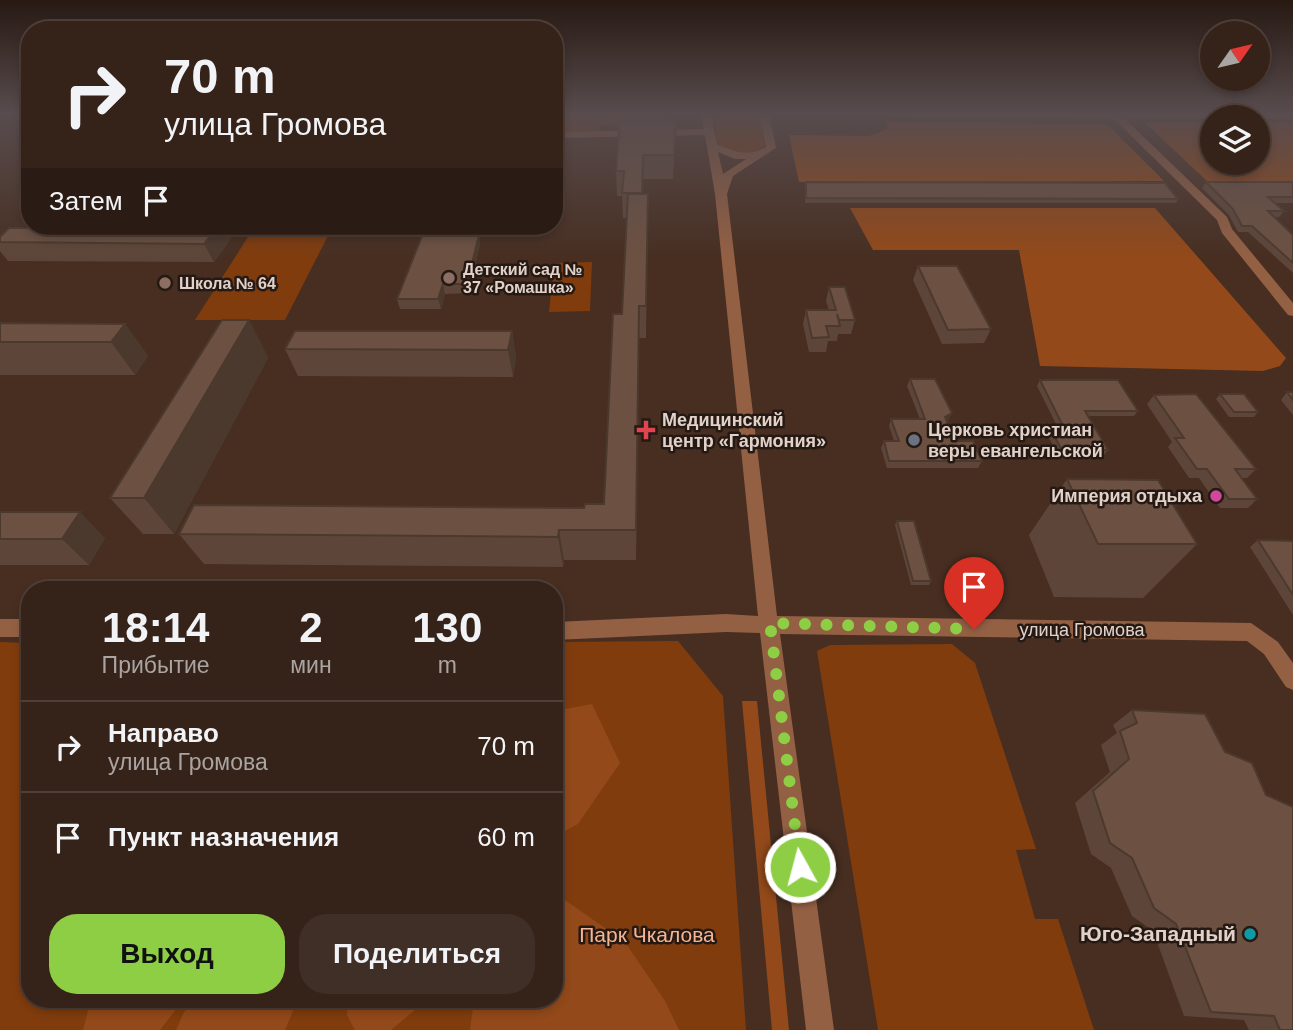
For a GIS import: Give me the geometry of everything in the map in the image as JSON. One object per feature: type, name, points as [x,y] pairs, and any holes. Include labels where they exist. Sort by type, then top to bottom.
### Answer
[{"type":"street","points":[[714,161],[721,194],[752,494],[820,1030]]},
{"type":"street","points":[[721,194],[728,174],[750,161]]},
{"type":"street","points":[[1163,161],[1223,219],[1226,230],[1293,312]]},
{"type":"street","name":"улица Громова","points":[[563,631],[770,623],[860,628],[1251,632],[1271,648],[1293,680]]},
{"type":"street","points":[[0,628],[21,628]]},
{"type":"green space","points":[[249,235],[328,235],[285,320],[195,320]]},
{"type":"green space","points":[[592,262],[590,311],[549,312],[554,263]]},
{"type":"green space","name":"Парк Чкалова","points":[[678,641],[723,696],[746,1030],[0,1030],[0,642],[21,643],[21,1008],[563,1008],[563,642]]},
{"type":"green space","points":[[952,644],[975,663],[1036,849],[1016,850],[1035,919],[1058,919],[1094,1030],[878,1030],[817,651],[830,645]]},
{"type":"shaded area","points":[[795,161],[1144,161],[1164,181],[799,182]]},
{"type":"shaded area","points":[[1186,161],[1200,161],[1200,175]]},
{"type":"shaded area","points":[[1270,161],[1293,161],[1293,182],[1208,182],[1201,175],[1270,175]]},
{"type":"shaded area","points":[[850,208],[1155,208],[1286,358],[1280,366],[1263,371],[1040,366],[1019,250],[873,250]]},
{"type":"shaded area","points":[[742,701],[757,701],[789,1030],[772,1030]]},
{"type":"shaded area","points":[[592,704],[620,763],[578,824],[563,832],[563,709]]},
{"type":"shaded area","points":[[563,899],[625,942],[665,1001],[679,1030],[470,1030],[473,1008],[563,1008]]},
{"type":"shaded area","points":[[89,1008],[177,1008],[160,1030],[83,1030]]},
{"type":"shaded area","points":[[189,1008],[294,1008],[285,1030],[176,1030]]},
{"type":"shaded area","points":[[347,1008],[417,1008],[391,1030],[355,1030],[347,1015]]},
{"type":"building","points":[[617,161],[643,161],[642,193],[622,193],[624,171],[616,171]]},
{"type":"building","points":[[806,182],[1165,183],[1178,199],[806,198]]},
{"type":"building","points":[[1206,182],[1293,182],[1293,197],[1268,197],[1284,211],[1268,211],[1293,235],[1293,263],[1252,226],[1242,226],[1233,209]]},
{"type":"building","points":[[628,194],[648,194],[646,306],[639,306],[636,530],[559,530],[558,537],[179,534],[194,505],[584,508],[585,504],[604,504],[613,314],[622,314]]},
{"type":"building","points":[[9,228],[21,228],[21,235],[211,235],[204,244],[0,242],[0,237]]},
{"type":"building","points":[[422,235],[479,235],[467,284],[443,284],[438,299],[397,299]]},
{"type":"building","points":[[918,266],[957,266],[991,329],[948,330]]},
{"type":"building","points":[[829,287],[845,287],[855,320],[839,320],[837,314],[840,326],[826,326],[829,337],[812,338],[806,310],[836,310]]},
{"type":"building","points":[[222,320],[249,320],[144,498],[110,498]]},
{"type":"building","points":[[0,323],[125,324],[111,342],[0,342]]},
{"type":"building","points":[[295,331],[512,331],[508,350],[285,349]]},
{"type":"building","points":[[910,379],[935,379],[952,413],[945,417],[955,441],[973,441],[982,461],[889,461],[884,441],[899,441],[891,419],[925,419]]},
{"type":"building","points":[[1040,380],[1118,380],[1138,411],[1085,411],[1108,450],[1062,450],[1052,432],[1066,432]]},
{"type":"building","points":[[1196,394],[1256,469],[1235,469],[1257,499],[1229,499],[1207,469],[1197,469],[1175,438],[1184,438],[1154,395]]},
{"type":"building","points":[[1220,394],[1244,394],[1258,412],[1234,412]]},
{"type":"building","points":[[1067,479],[1158,480],[1197,544],[1098,544]]},
{"type":"building","points":[[0,512],[80,512],[62,539],[0,539]]},
{"type":"building","points":[[897,521],[914,521],[931,581],[913,581]]},
{"type":"building","points":[[1258,540],[1293,541],[1293,595]]},
{"type":"building","points":[[1132,710],[1205,714],[1225,752],[1252,763],[1266,795],[1293,807],[1293,1030],[1280,1030],[1274,1016],[1211,1012],[1176,924],[1154,908],[1132,858],[1110,843],[1093,791],[1129,759],[1120,731],[1137,723]]},
{"type":"place","name":"Детский сад № 37 «Ромашка»","points":[[449,278]]},
{"type":"place","name":"Школа № 64","points":[[165,283]]},
{"type":"place","name":"Медицинский центр «Гармония»","points":[[646,430]]},
{"type":"place","name":"Церковь христиан веры евангельской","points":[[914,440]]},
{"type":"place","name":"Империя отдыха","points":[[1216,496]]},
{"type":"place","name":"Юго-Западный","points":[[1250,934]]},
{"type":"route","points":[[800,867],[770,623],[860,628],[974,629]]}]
